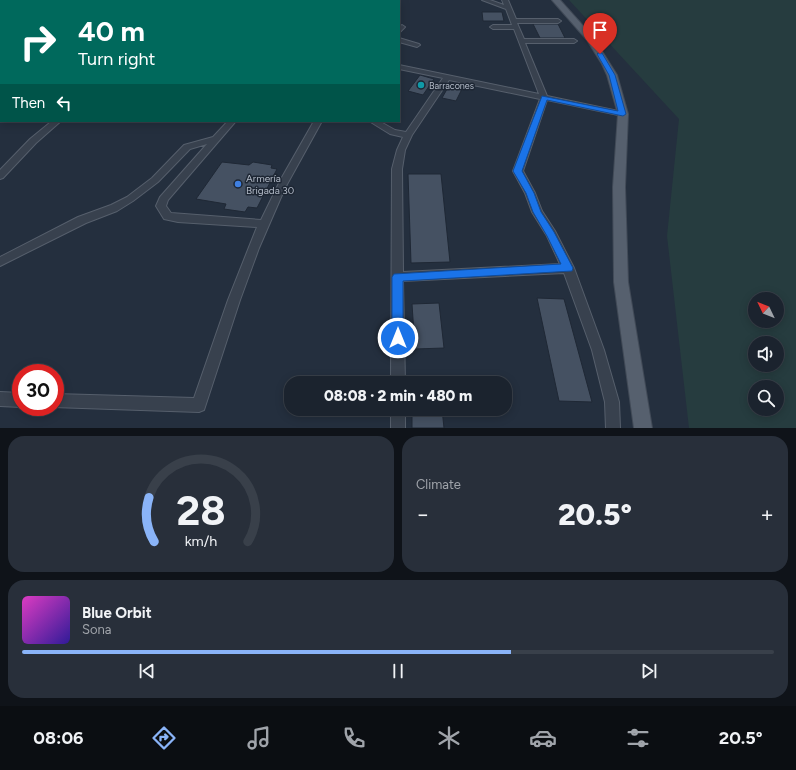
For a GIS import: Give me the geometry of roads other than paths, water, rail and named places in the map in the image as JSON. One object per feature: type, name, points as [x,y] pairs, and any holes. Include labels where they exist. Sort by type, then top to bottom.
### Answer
[{"type":"main road","points":[[556,0],[590,39],[606,64],[612,75],[623,114],[619,188],[621,282],[643,428]]},
{"type":"street","points":[[485,0],[508,8]]},
{"type":"street","points":[[505,0],[544,97],[518,171],[530,193],[537,212],[551,234],[568,268],[598,350],[612,402],[613,428]]},
{"type":"street","points":[[493,27],[558,21]]},
{"type":"street","points":[[400,40],[417,44]]},
{"type":"street","points":[[521,41],[574,41]]},
{"type":"street","points":[[400,67],[623,114]]},
{"type":"street","points":[[398,376],[397,169],[401,150],[408,135],[447,77]]},
{"type":"street","points":[[0,176],[29,145],[56,122]]},
{"type":"street","points":[[231,122],[163,199],[161,206],[168,216],[178,218],[264,224]]},
{"type":"street","points":[[64,401],[199,405],[241,282],[264,224],[276,197],[317,122]]},
{"type":"street","points":[[375,122],[393,132],[408,135]]},
{"type":"street","points":[[0,262],[86,219],[122,204],[150,185],[187,147],[216,139]]},
{"type":"street","points":[[398,277],[568,268]]},
{"type":"street","points":[[0,399],[12,400]]},
{"type":"street","points":[[398,416],[398,428]]},
{"type":"place","name":"Barracones","points":[[421,85]]},
{"type":"place","name":"Armería Brigada 30","points":[[238,184]]}]
